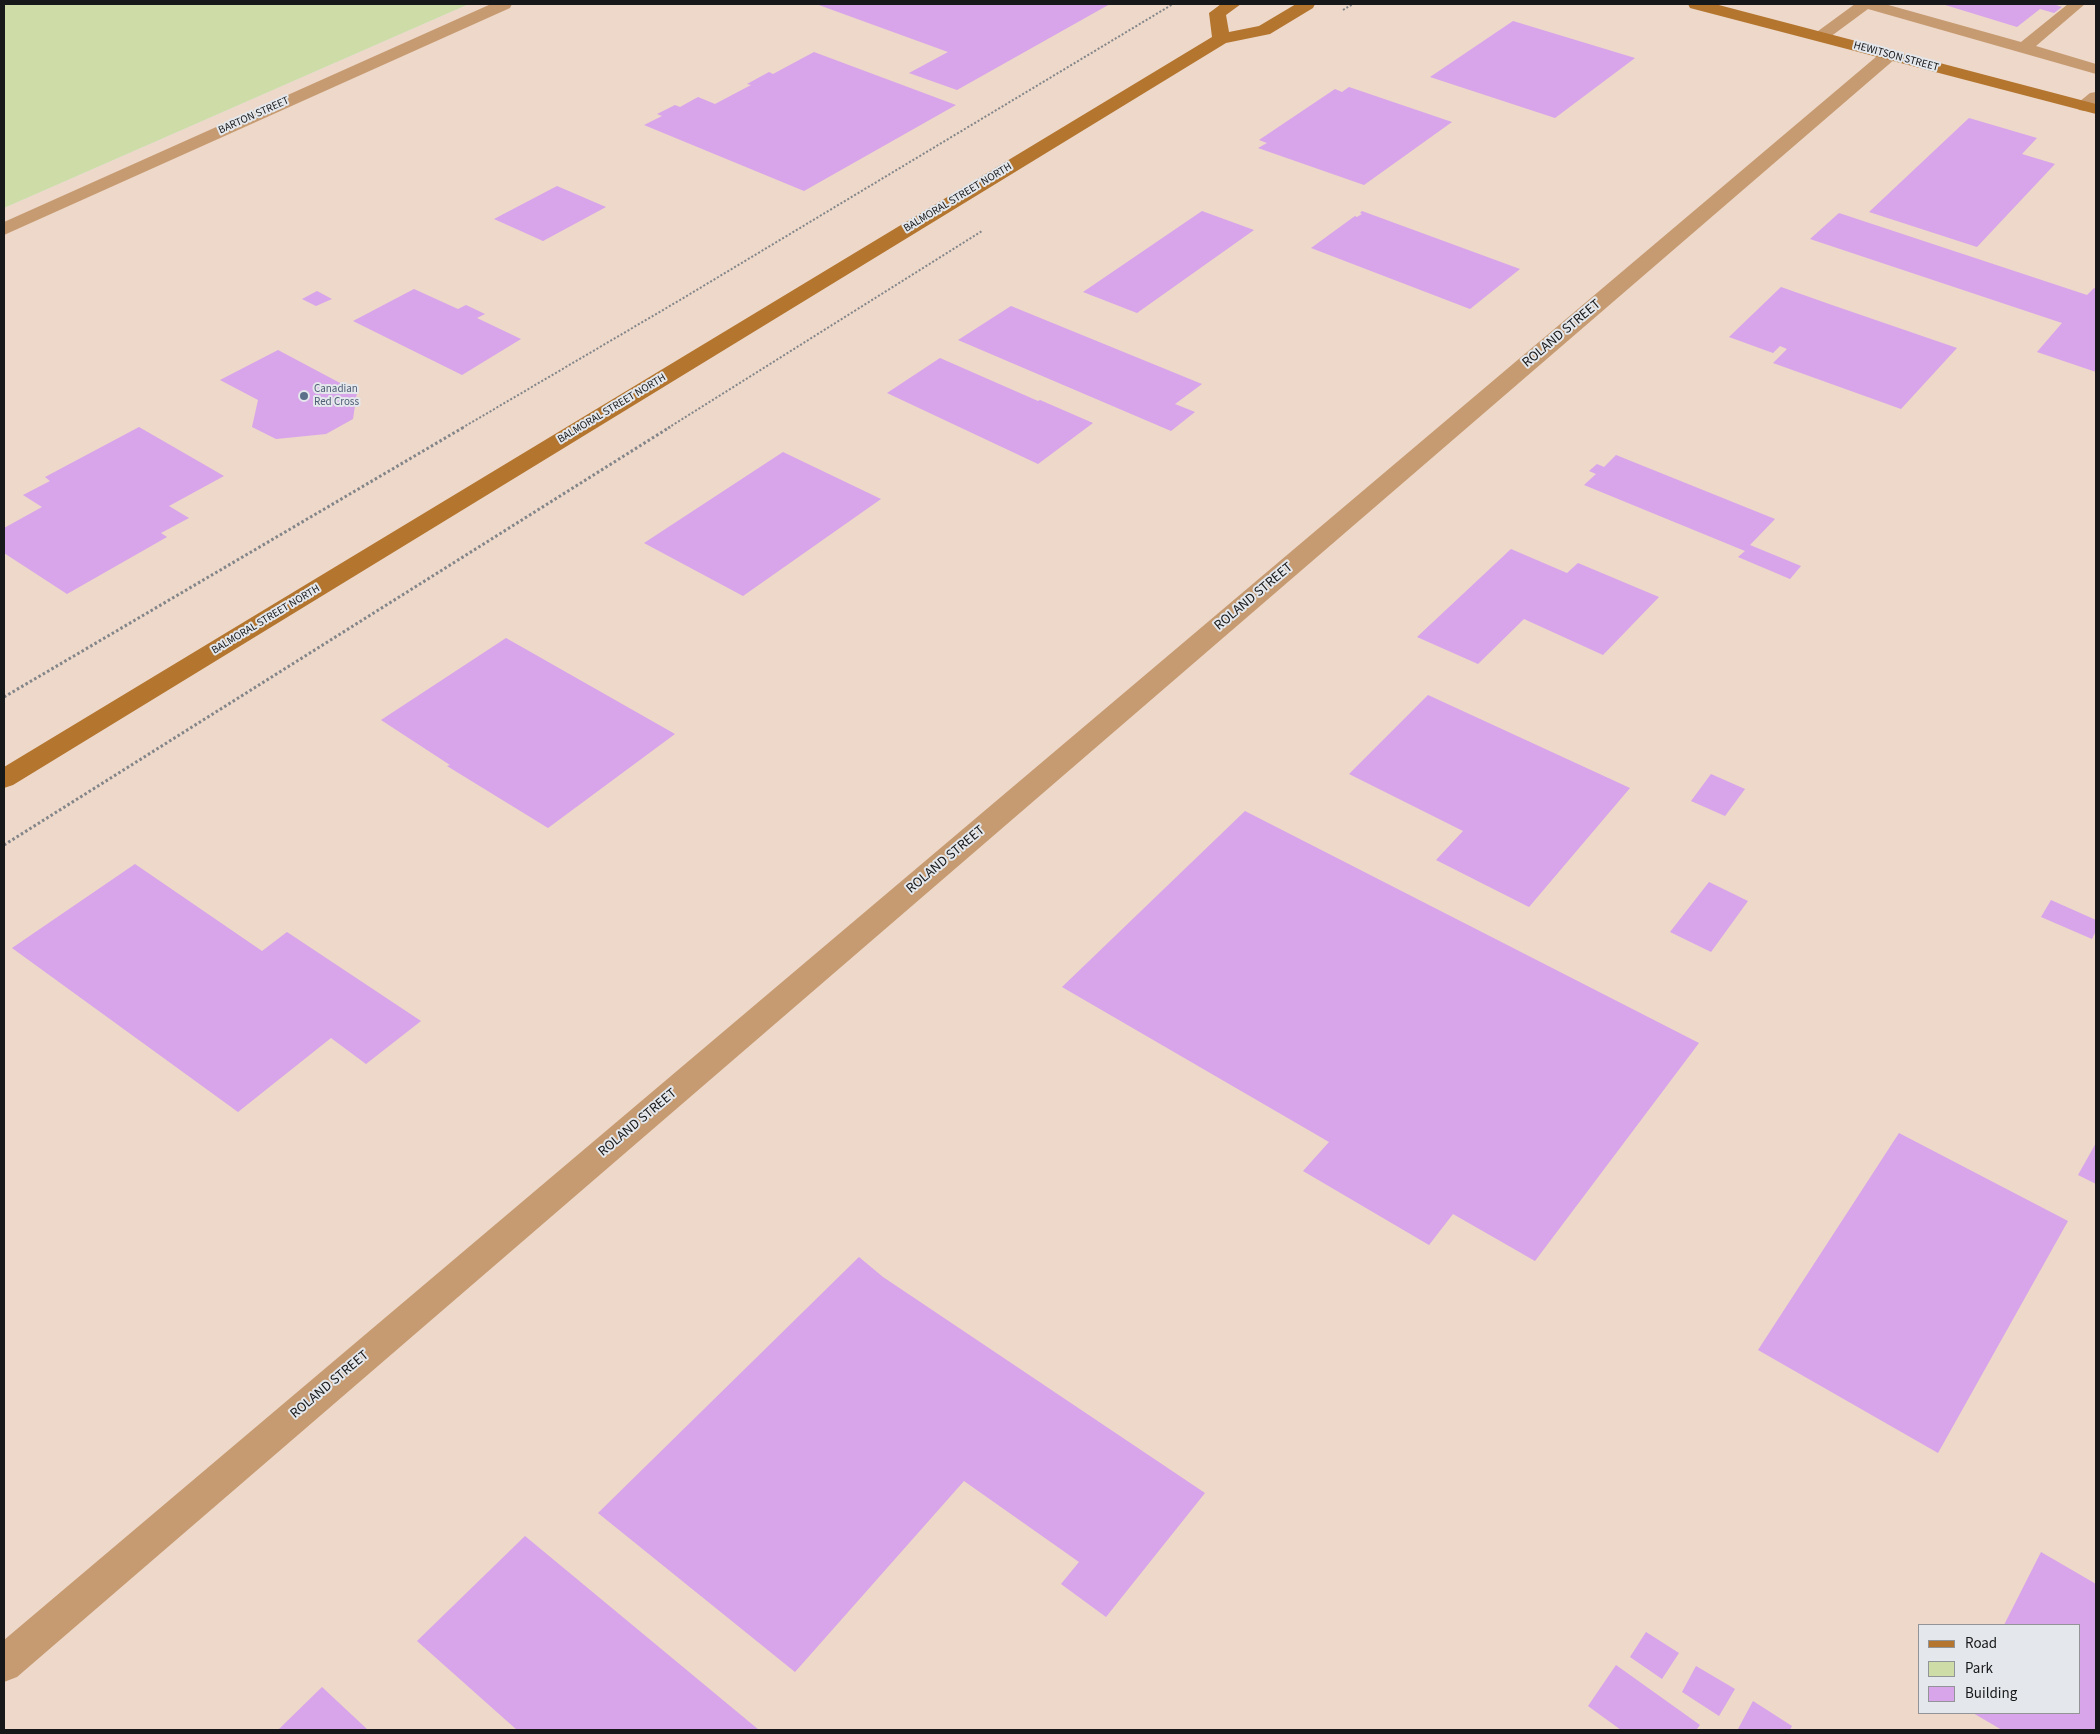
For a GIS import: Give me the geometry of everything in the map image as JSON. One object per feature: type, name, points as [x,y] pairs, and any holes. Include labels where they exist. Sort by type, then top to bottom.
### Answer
[{"type":"main road","points":[[1233,4],[1218,13],[1221,39],[1268,9]]},
{"type":"main road","name":"BALMORAL STREET NORTH","points":[[4,779],[1221,39],[1264,30],[1307,4]]},
{"type":"main road","name":"HEWITSON STREET","points":[[1696,4],[1889,55],[2093,104]]},
{"type":"street","name":"BARTON STREET","points":[[4,229],[504,4]]},
{"type":"street","name":"ROLAND STREET","points":[[4,1664],[1889,55]]},
{"type":"lane","points":[[1820,37],[1866,4],[2096,69]]},
{"type":"lane","points":[[2024,48],[2077,4]]},
{"type":"path","points":[[4,697],[680,300],[1173,4]]},
{"type":"path","points":[[1336,14],[1352,4]]},
{"type":"path","points":[[4,845],[988,228]]},
{"type":"shaded area","points":[[469,4],[2096,4],[2096,1730],[4,1730],[4,208]]},
{"type":"green space","points":[[4,4],[469,4],[4,208]]},
{"type":"building","points":[[816,4],[1110,4],[957,90],[909,73],[948,52]]},
{"type":"building","points":[[1942,4],[2057,4],[2062,7],[2054,13],[2040,9],[2017,27]]},
{"type":"building","points":[[1513,21],[1635,58],[1555,118],[1430,77]]},
{"type":"building","points":[[814,52],[956,105],[804,191],[644,125],[662,116],[657,114],[675,105],[680,107],[698,97],[715,104],[751,85],[747,84],[769,72],[773,74]]},
{"type":"building","points":[[1349,87],[1452,122],[1364,185],[1258,148],[1267,143],[1259,140],[1335,89],[1342,92]]},
{"type":"building","points":[[1969,118],[2037,138],[2022,154],[2055,164],[1977,247],[1869,212]]},
{"type":"building","points":[[557,186],[606,207],[543,241],[494,219]]},
{"type":"building","points":[[1202,211],[1254,230],[1137,313],[1083,292]]},
{"type":"building","points":[[1362,211],[1520,269],[1470,309],[1311,248],[1355,216],[1357,217],[1362,214],[1360,213]]},
{"type":"building","points":[[1839,213],[2087,295],[2094,288],[2096,289],[2096,372],[2037,352],[2062,323],[1810,239]]},
{"type":"building","points":[[1781,287],[1957,348],[1901,409],[1773,363],[1787,349],[1780,346],[1773,353],[1729,337]]},
{"type":"building","points":[[414,289],[458,309],[466,305],[485,314],[477,318],[521,339],[462,375],[353,321]]},
{"type":"building","points":[[317,291],[332,299],[316,306],[302,299]]},
{"type":"building","points":[[1011,306],[1202,384],[1175,404],[1195,412],[1171,431],[958,340]]},
{"type":"building","name":"Canadian Red Cross","points":[[278,350],[357,392],[353,419],[326,434],[276,439],[252,427],[258,400],[220,380]]},
{"type":"building","points":[[940,358],[1093,423],[1038,464],[887,393]]},
{"type":"building","points":[[139,427],[224,476],[169,506],[189,518],[161,533],[167,537],[67,594],[4,553],[4,528],[42,507],[23,495],[50,481],[45,477]]},
{"type":"building","points":[[783,452],[881,499],[743,596],[644,543]]},
{"type":"building","points":[[1616,455],[1775,519],[1750,545],[1801,566],[1790,579],[1738,557],[1745,551],[1584,485],[1596,474],[1589,471],[1597,464],[1604,467]]},
{"type":"building","points":[[1511,549],[1567,573],[1578,563],[1659,597],[1603,655],[1524,619],[1478,664],[1417,637]]},
{"type":"building","points":[[506,638],[675,734],[548,828],[447,766],[450,765],[381,720]]},
{"type":"building","points":[[1428,695],[1630,788],[1529,907],[1436,860],[1463,831],[1349,774]]},
{"type":"building","points":[[1711,774],[1745,789],[1725,816],[1691,801]]},
{"type":"building","points":[[1245,811],[1699,1043],[1535,1261],[1453,1214],[1429,1245],[1303,1171],[1329,1142],[1062,987]]},
{"type":"building","points":[[135,864],[262,951],[287,932],[421,1021],[366,1064],[331,1038],[238,1112],[12,948]]},
{"type":"building","points":[[1709,882],[1748,901],[1711,952],[1670,932]]},
{"type":"building","points":[[2051,900],[2096,920],[2096,931],[2092,939],[2041,917]]},
{"type":"building","points":[[1899,1133],[2068,1221],[1938,1453],[1758,1350]]},
{"type":"building","points":[[2096,1143],[2096,1184],[2078,1175]]},
{"type":"building","points":[[859,1257],[883,1277],[1205,1493],[1106,1617],[1061,1584],[1079,1562],[964,1481],[795,1672],[598,1513]]},
{"type":"building","points":[[525,1536],[759,1730],[517,1730],[417,1641]]},
{"type":"building","points":[[2041,1552],[2096,1584],[2096,1730],[2002,1730],[1975,1714],[2080,1714],[2080,1624],[2005,1624]]},
{"type":"building","points":[[1646,1632],[1679,1653],[1662,1679],[1630,1657]]},
{"type":"building","points":[[1616,1665],[1700,1725],[1696,1730],[1621,1730],[1588,1706]]},
{"type":"building","points":[[1696,1666],[1735,1689],[1719,1716],[1682,1692]]},
{"type":"building","points":[[322,1687],[368,1730],[278,1730]]},
{"type":"building","points":[[1753,1701],[1792,1726],[1790,1730],[1738,1729]]},
{"type":"place","name":"Canadian Red Cross","points":[[304,396]]}]
